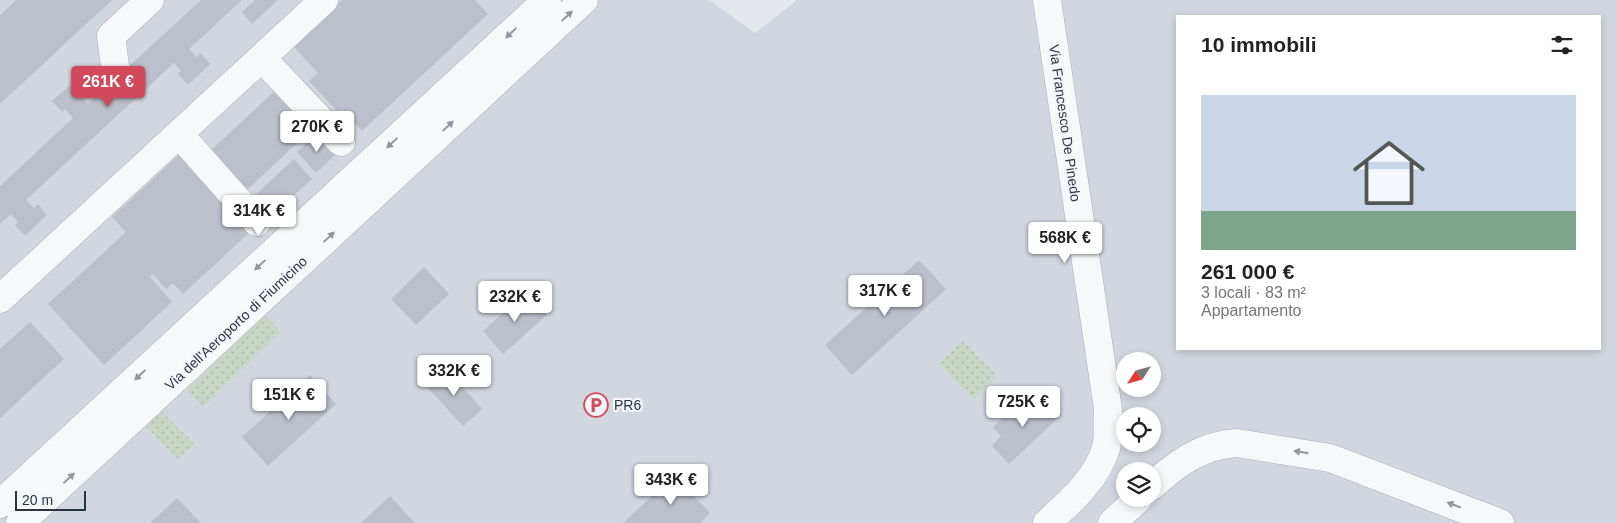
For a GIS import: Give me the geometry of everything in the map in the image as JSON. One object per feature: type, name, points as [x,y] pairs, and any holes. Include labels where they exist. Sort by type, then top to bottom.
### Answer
[{"type":"street","points":[[115,66],[111,36],[150,0]]},
{"type":"street","points":[[0,299],[324,0]]},
{"type":"street","name":"Via dell'Aeroporto di Fiumicino","points":[[0,504],[547,0]]},
{"type":"street","name":"Via dell'Aeroporto di Fiumicino","points":[[20,523],[584,0]]},
{"type":"street","name":"Via Francesco De Pinedo","points":[[1047,0],[1108,409],[1106,447],[1092,477],[1047,523]]},
{"type":"street","points":[[262,58],[341,142]]},
{"type":"street","points":[[179,134],[257,222]]},
{"type":"street","points":[[1161,479],[1191,456],[1214,446],[1237,443],[1330,458],[1500,523]]},
{"type":"street","points":[[1112,523],[1129,507]]},
{"type":"shaded area","points":[[0,0],[709,0],[755,33],[797,0],[1617,0],[1617,523],[0,523]]},
{"type":"green space","points":[[265,315],[281,332],[203,407],[187,390]]},
{"type":"green space","points":[[963,341],[997,376],[974,399],[939,364]]},
{"type":"green space","points":[[157,407],[194,444],[178,459],[142,422]]},
{"type":"building","points":[[16,0],[112,0],[0,104],[0,15]]},
{"type":"building","points":[[201,0],[242,0],[189,49],[197,57],[200,53],[210,64],[188,85],[178,74],[181,71],[174,63],[26,200],[34,208],[38,204],[47,215],[25,236],[15,225],[18,222],[11,214],[0,224],[0,186],[73,118],[65,109],[62,112],[52,101],[75,81],[85,91],[80,95],[88,104]]},
{"type":"building","points":[[255,0],[278,0],[252,24],[242,12]]},
{"type":"building","points":[[342,0],[475,0],[488,14],[362,131],[342,109],[338,112],[309,81],[318,73],[293,46]]},
{"type":"building","points":[[277,89],[313,128],[247,190],[211,150]]},
{"type":"building","points":[[318,133],[336,154],[316,173],[297,152]]},
{"type":"building","points":[[180,154],[251,231],[183,294],[173,283],[166,289],[153,274],[150,277],[172,302],[104,365],[48,304],[126,232],[112,217]]},
{"type":"building","points":[[294,159],[312,179],[274,213],[256,194]]},
{"type":"building","points":[[919,260],[946,289],[852,375],[825,345]]},
{"type":"building","points":[[424,267],[449,294],[416,325],[391,299]]},
{"type":"building","points":[[526,292],[547,315],[503,354],[483,331]]},
{"type":"building","points":[[30,322],[64,359],[0,418],[0,349]]},
{"type":"building","points":[[445,368],[482,409],[463,426],[426,386]]},
{"type":"building","points":[[310,375],[336,404],[268,466],[242,437]]},
{"type":"building","points":[[1046,397],[1062,414],[1009,464],[992,446],[1001,436],[993,427],[1020,402],[1031,413]]},
{"type":"building","points":[[674,475],[710,513],[700,523],[623,523]]},
{"type":"building","points":[[390,496],[415,523],[361,523]]},
{"type":"building","points":[[177,498],[201,523],[150,523]]},
{"type":"place","name":"PR6","points":[[596,405]]}]
